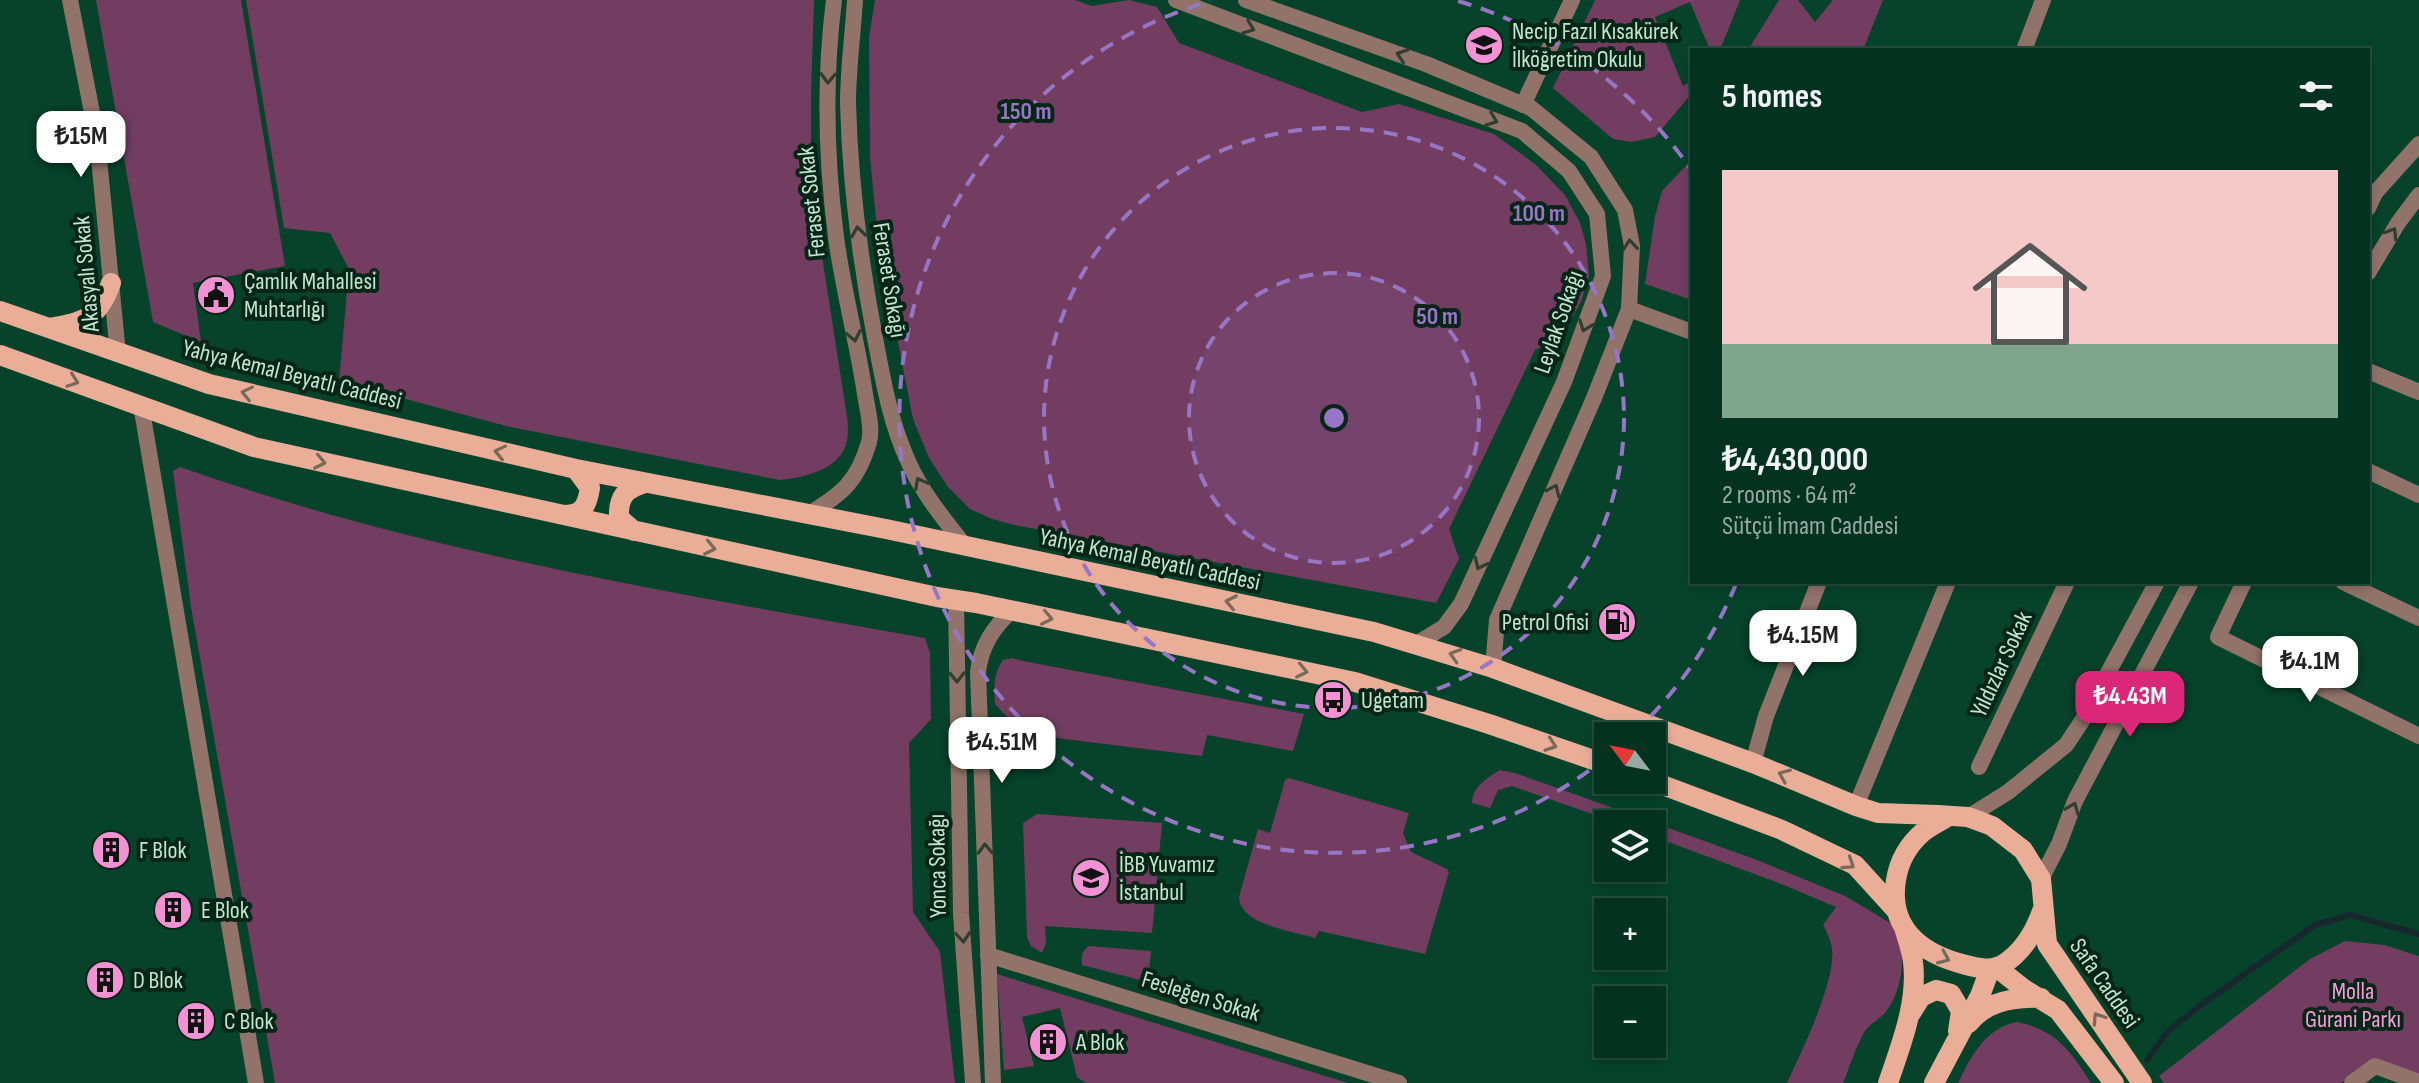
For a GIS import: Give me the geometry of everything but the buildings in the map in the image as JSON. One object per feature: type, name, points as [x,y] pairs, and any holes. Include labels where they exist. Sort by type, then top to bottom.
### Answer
[{"type":"main road","points":[[47,328],[81,323],[105,302],[111,283]]},
{"type":"main road","name":"Yahya Kemal Beyatlı Caddesi","points":[[0,311],[209,384],[576,469],[809,514],[1374,632],[1493,668],[1620,722]]},
{"type":"main road","points":[[0,355],[254,447],[634,531],[1355,682],[1594,758]]},
{"type":"main road","points":[[563,515],[581,512],[589,500],[590,488],[576,469]]},
{"type":"main road","points":[[634,531],[619,518],[619,508],[622,497],[631,487],[645,483]]},
{"type":"main road","name":"Yahya Kemal Beyatlı Caddesi","points":[[1666,737],[1753,763],[1856,806]]},
{"type":"main road","points":[[1666,786],[1782,830],[1855,865],[1895,909],[1913,962],[1912,999],[1888,1083]]},
{"type":"main road","points":[[1856,806],[1878,813],[1959,817],[1992,826],[2023,850],[2041,879],[2044,907],[2029,939],[2013,956],[1993,968],[1934,1083]]},
{"type":"main road","points":[[1895,909],[1894,892],[1904,853],[1924,831],[1959,817]]},
{"type":"main road","name":"Safa Caddesi","points":[[2044,907],[2047,944],[2142,1083]]},
{"type":"main road","points":[[1905,931],[1921,946],[1940,957],[1974,967],[1993,968],[2058,1010],[2114,1083]]},
{"type":"main road","points":[[1907,1020],[1921,997],[1936,990],[1951,994],[1961,1011],[1957,1039]]},
{"type":"main road","points":[[1957,1039],[1977,1012],[2009,999],[2041,998]]},
{"type":"street","name":"Akasyalı Sokak","points":[[70,0],[97,138],[118,354]]},
{"type":"street","name":"Feraset Sokak","points":[[809,514],[838,497],[853,479],[870,439],[836,238],[827,141],[827,77],[834,0]]},
{"type":"street","name":"Feraset Sokağı","points":[[855,0],[848,100],[853,196],[884,389],[908,462],[928,500],[965,546]]},
{"type":"street","name":"Leylak Sokağı","points":[[1176,0],[1522,131],[1569,171],[1597,214],[1603,276],[1564,382],[1461,604],[1444,627],[1416,644]]},
{"type":"street","points":[[1246,0],[1426,64],[1539,113],[1591,157],[1625,210],[1632,246],[1629,309],[1594,398],[1497,620],[1493,668]]},
{"type":"street","points":[[1523,105],[1572,0]]},
{"type":"street","points":[[2025,48],[2043,0]]},
{"type":"street","points":[[2370,204],[2375,193],[2419,144]]},
{"type":"street","points":[[2370,270],[2419,195]]},
{"type":"street","points":[[1629,309],[1690,331]]},
{"type":"street","points":[[2370,372],[2419,392]]},
{"type":"street","points":[[141,405],[256,1083]]},
{"type":"street","points":[[2370,472],[2419,495]]},
{"type":"street","points":[[1753,763],[1766,716],[1818,584]]},
{"type":"street","points":[[1856,806],[1947,584]]},
{"type":"street","name":"Yıldızlar Sokak","points":[[1979,767],[2066,584]]},
{"type":"street","points":[[1959,817],[2008,792],[2066,745],[2156,584]]},
{"type":"street","points":[[2041,879],[2059,844],[2075,801],[2190,584]]},
{"type":"street","points":[[2243,584],[2218,637],[2419,736]]},
{"type":"street","points":[[2347,584],[2419,618]]},
{"type":"street","name":"Yonca Sokağı","points":[[956,599],[961,913],[973,1083]]},
{"type":"street","points":[[993,1083],[978,672],[980,658],[990,635],[1012,610]]},
{"type":"street","name":"Fesleğen Sokak","points":[[988,955],[1399,1083]]},
{"type":"street","points":[[2352,1083],[2375,1066],[2419,1082]]},
{"type":"green space","points":[[96,0],[241,0],[285,266],[193,283],[201,342],[153,322]]},
{"type":"green space","points":[[246,0],[814,0],[811,149],[815,211],[848,429],[842,453],[836,461],[819,471],[780,480],[506,426],[339,381],[349,269],[330,233],[284,228]]},
{"type":"green space","points":[[875,0],[1075,0],[1092,6],[1129,0],[1157,7],[1179,43],[1362,112],[1399,104],[1494,134],[1535,164],[1565,195],[1580,223],[1586,244],[1589,276],[1581,302],[1560,338],[1535,350],[1449,529],[1459,559],[1436,603],[1014,525],[970,509],[948,487],[929,458],[913,419],[878,240],[870,157],[869,37]]},
{"type":"green space","points":[[1595,0],[1740,0],[1721,48],[1709,48],[1690,2],[1655,17],[1683,86],[1690,82],[1690,95],[1655,137],[1631,142],[1613,139],[1553,88]]},
{"type":"green space","points":[[1779,0],[1798,0],[1815,22],[1833,0],[1883,0],[1864,48],[1749,48]]},
{"type":"green space","points":[[1690,161],[1690,299],[1645,284],[1662,191]]},
{"type":"green space","points":[[180,467],[271,497],[455,547],[642,587],[925,638],[930,653],[931,719],[909,743],[913,912],[940,952],[955,1083],[275,1083],[191,607],[173,471]]},
{"type":"green space","points":[[1012,658],[1304,714],[1293,751],[1207,735],[1202,756],[1049,737],[1016,727],[995,704],[997,671],[1003,660]]},
{"type":"green space","points":[[1500,770],[1515,773],[1618,810],[1594,810],[1594,815],[1512,786],[1498,790],[1490,808],[1472,803],[1477,788]]},
{"type":"green space","points":[[1289,778],[1409,813],[1403,833],[1411,852],[1449,872],[1425,954],[1319,931],[1315,938],[1294,933],[1258,920],[1242,907],[1239,897],[1258,829],[1270,833],[1285,780]]},
{"type":"green space","name":"İBB Yuvamız İstanbul","points":[[1037,814],[1162,823],[1152,933],[1045,926],[1046,943],[1042,953],[1031,946],[1027,937],[1023,823]]},
{"type":"green space","points":[[1666,827],[1845,896],[1892,924],[1901,945],[1902,957],[1896,994],[1884,1014],[1865,1031],[1843,1083],[1787,1083],[1829,980],[1832,949],[1823,925],[1836,907],[1666,841]]},
{"type":"green space","name":"Molla Gürani Parkı","points":[[2345,941],[2384,945],[2419,956],[2419,1075],[2368,1065],[2341,1083],[2164,1083],[2159,1076],[2310,959]]},
{"type":"green space","points":[[1089,946],[1151,951],[1148,982],[1082,965],[1082,954]]},
{"type":"green space","points":[[997,974],[1348,1083],[1086,1083],[1077,1077],[1060,1008],[1022,1017],[1034,1066],[1004,1070]]},
{"type":"green space","points":[[2016,1022],[2052,1036],[2069,1052],[2091,1083],[1958,1083],[1987,1037]]},
{"type":"waterway","points":[[2147,1060],[2168,1031],[2315,925],[2350,915],[2419,934]]},
{"type":"place","name":"Necip Fazıl Kısakürek İlköğretim Okulu","points":[[1484,45]]},
{"type":"place","name":"Çamlık Mahallesi Muhtarlığı","points":[[216,295]]},
{"type":"place","name":"Petrol Ofisi","points":[[1617,622]]},
{"type":"place","name":"Ugetam","points":[[1333,700]]},
{"type":"place","name":"F Blok","points":[[111,850]]},
{"type":"place","name":"İBB Yuvamız İstanbul","points":[[1091,878]]},
{"type":"place","name":"E Blok","points":[[173,910]]},
{"type":"place","name":"D Blok","points":[[105,980]]},
{"type":"place","name":"C Blok","points":[[196,1021]]},
{"type":"place","name":"A Blok","points":[[1048,1042]]}]
